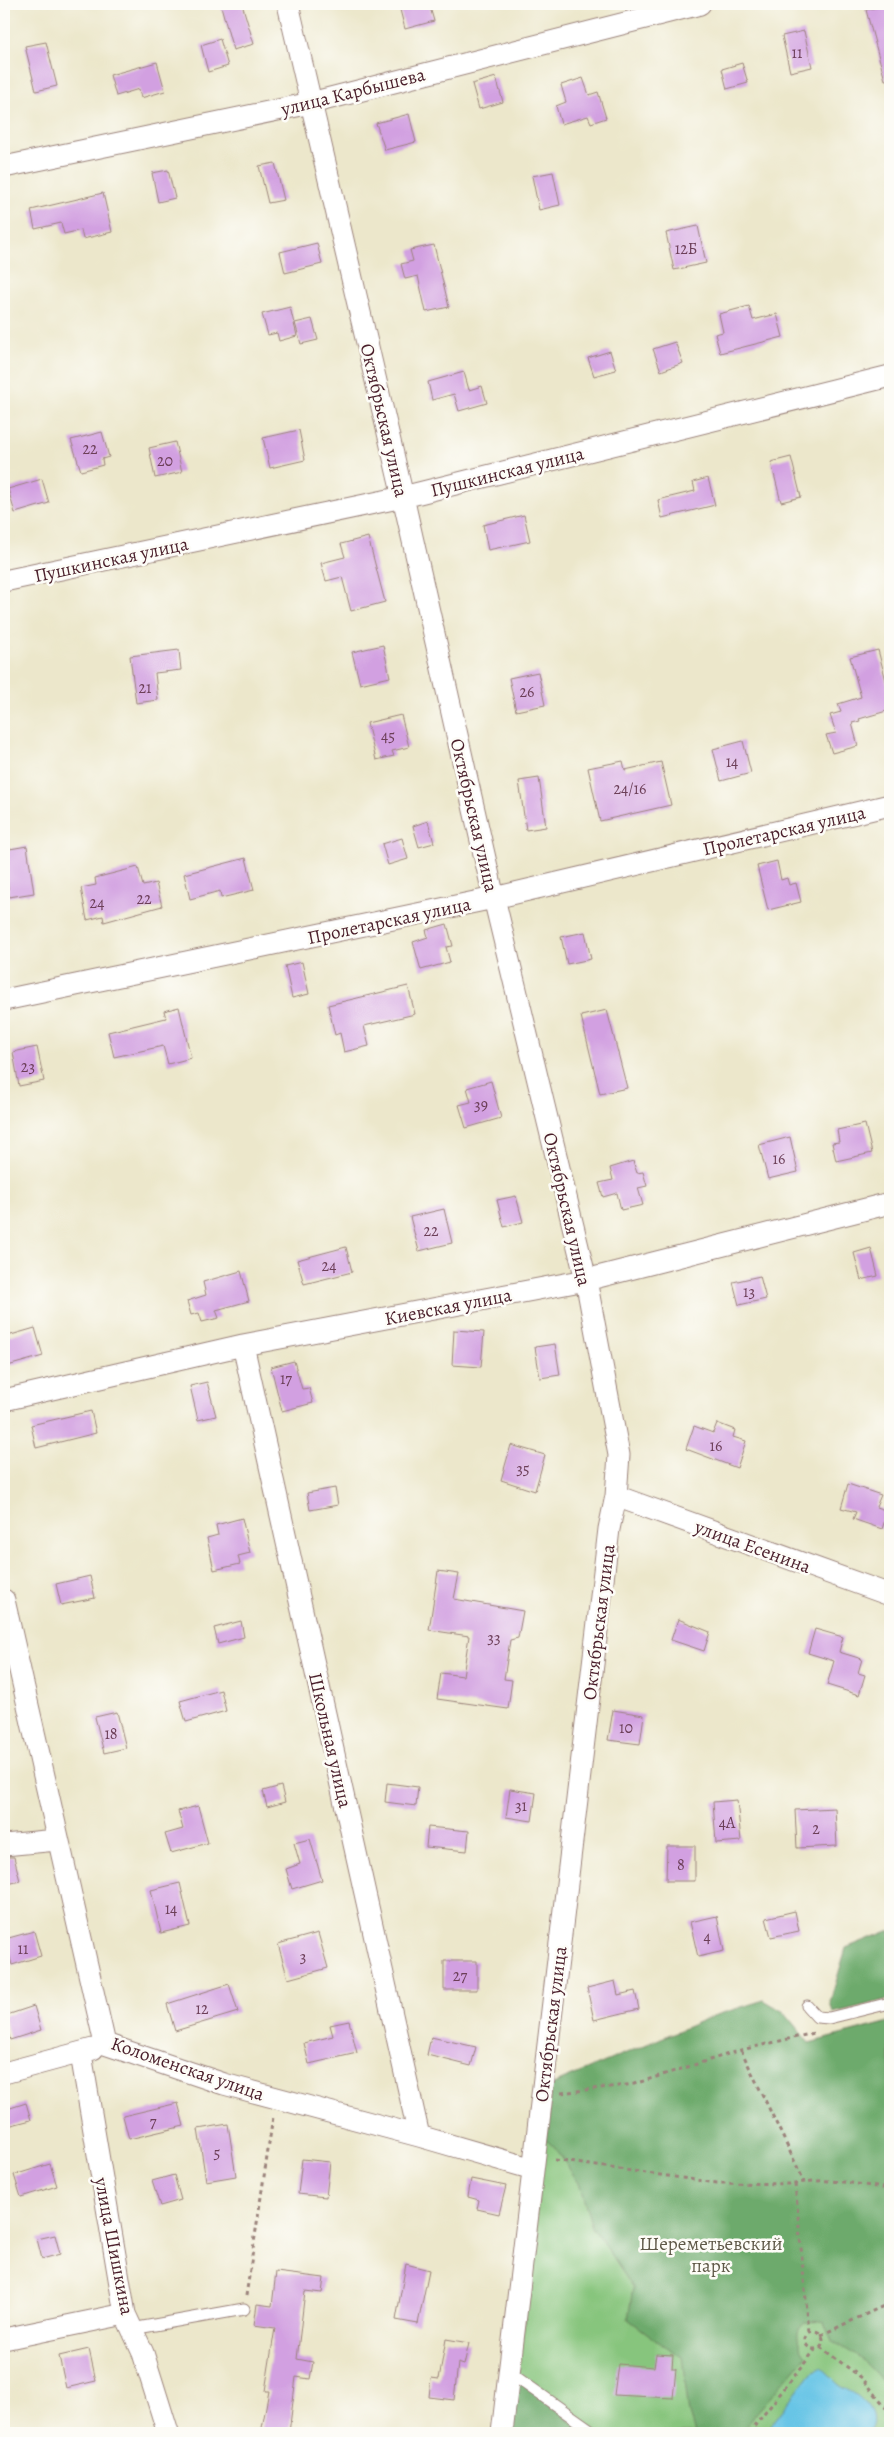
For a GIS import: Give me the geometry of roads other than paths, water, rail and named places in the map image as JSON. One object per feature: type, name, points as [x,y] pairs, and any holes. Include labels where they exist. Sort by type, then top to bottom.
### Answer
[{"type":"street","name":"Октябрьская улица","points":[[288,4],[494,898],[586,1280],[619,1455],[616,1496],[609,1529],[502,2433]]},
{"type":"street","name":"улица Карбышева","points":[[4,167],[311,103],[700,4]]},
{"type":"street","name":"Пушкинская улица","points":[[4,581],[403,497],[890,376]]},
{"type":"street","name":"Пролетарская улица","points":[[4,1000],[494,898],[890,805]]},
{"type":"street","name":"Киевская улица","points":[[4,1400],[243,1345],[586,1280],[890,1203]]},
{"type":"street","name":"Школьная улица","points":[[243,1345],[420,2136]]},
{"type":"street","name":"улица Есенина","points":[[616,1496],[890,1596]]},
{"type":"street","name":"Коломенская улица","points":[[4,1600],[7,1632],[105,2044],[224,2084],[420,2136],[534,2163]]},
{"type":"street","points":[[4,1845],[57,1840]]},
{"type":"street","points":[[4,2073],[80,2054],[105,2044]]},
{"type":"street","name":"улица Шишкина","points":[[80,2054],[129,2321],[143,2353],[168,2433]]},
{"type":"street","points":[[4,2340],[129,2321]]},
{"type":"lane","points":[[807,2006],[817,2017],[829,2018],[890,2003]]},
{"type":"lane","points":[[129,2321],[244,2309]]},
{"type":"lane","points":[[510,2373],[595,2433]]},
{"type":"water","points":[[821,2368],[867,2405],[873,2422],[867,2433],[765,2433],[812,2372]]},
{"type":"park label","name":"Шереметьевский парк","points":[[711,2254]]}]
